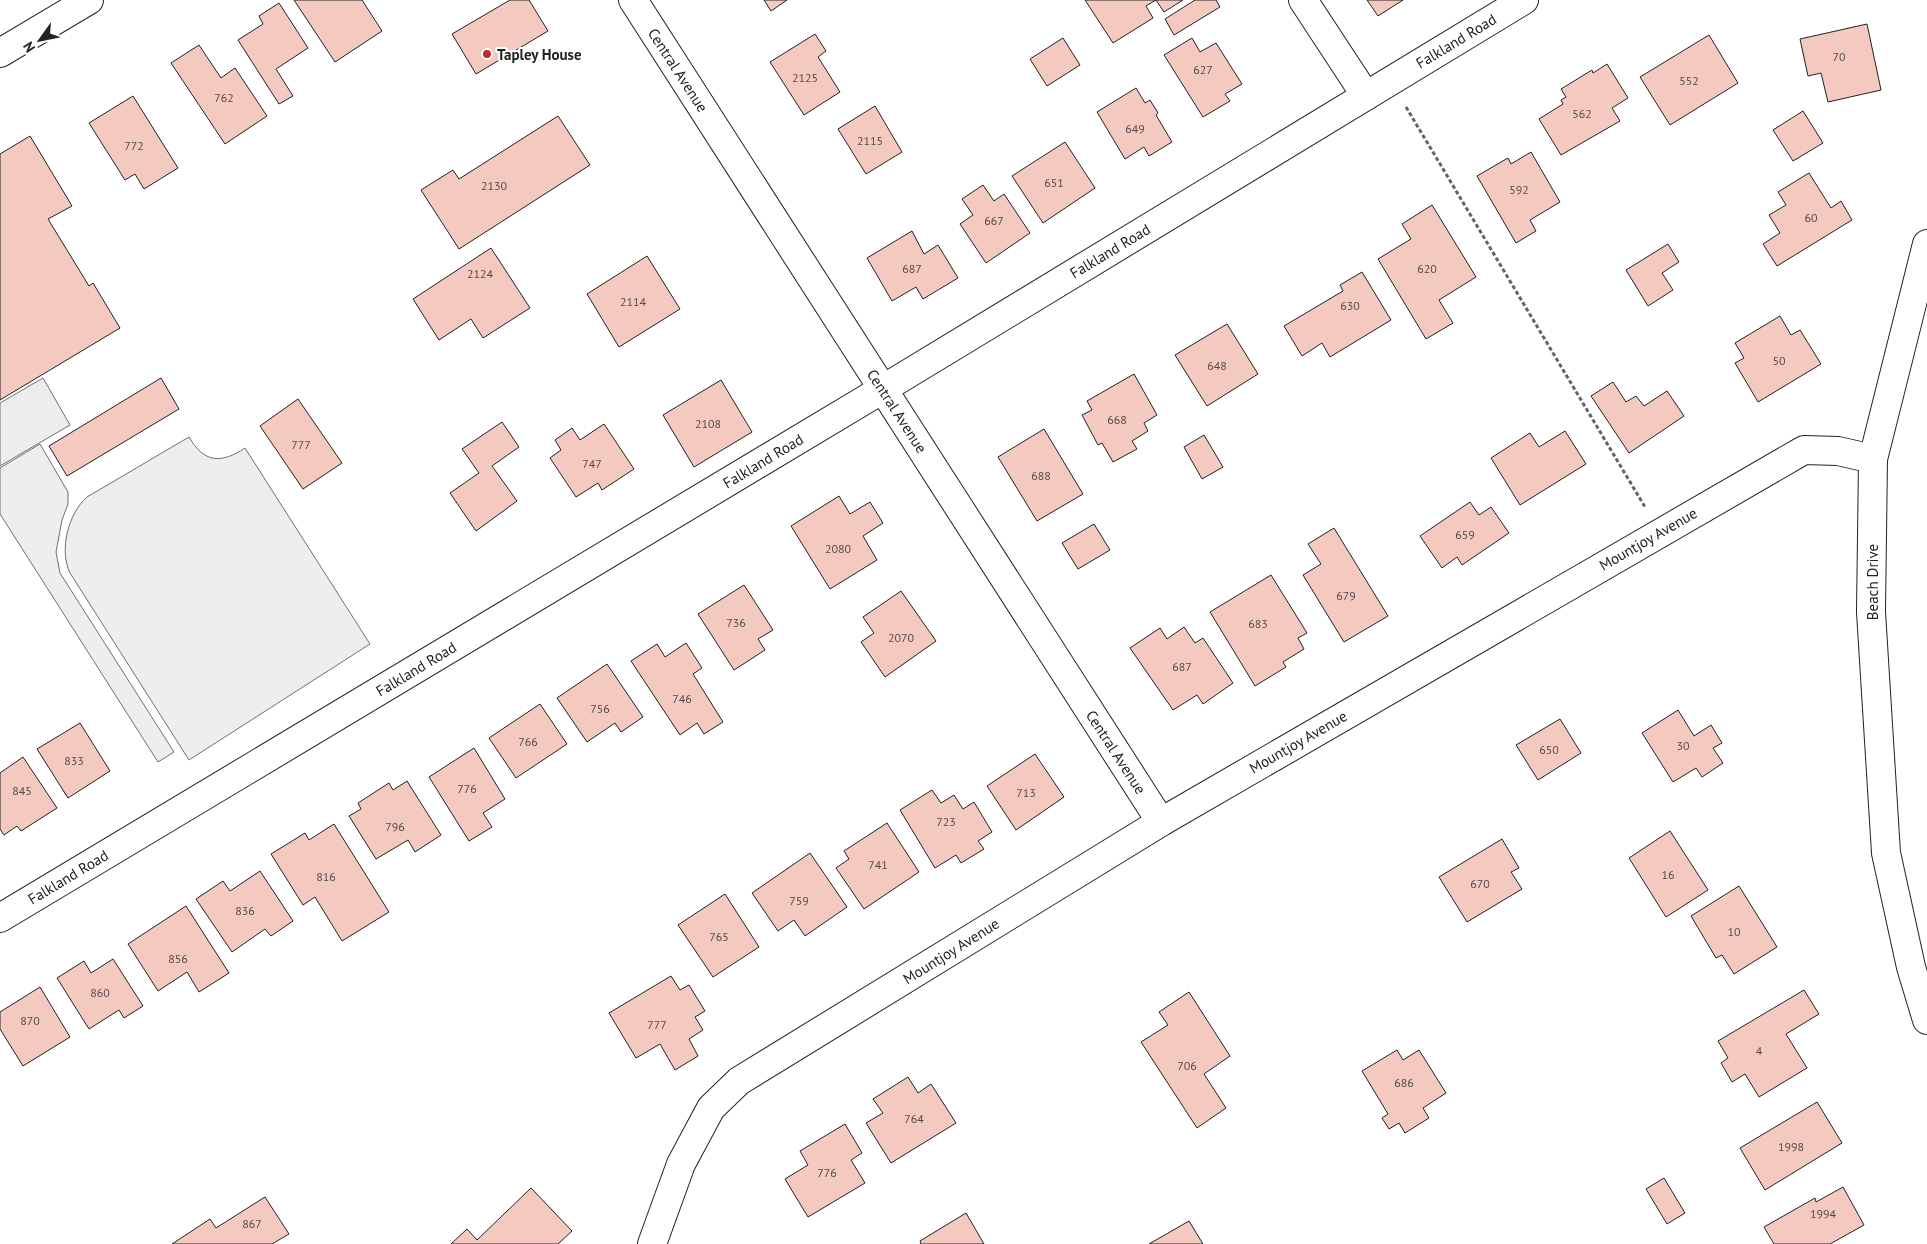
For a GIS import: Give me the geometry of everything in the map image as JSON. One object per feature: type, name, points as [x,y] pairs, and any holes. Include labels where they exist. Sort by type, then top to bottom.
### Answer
[{"type":"street","points":[[0,53],[89,0]]},
{"type":"street","name":"Central Avenue","points":[[633,0],[1161,822]]},
{"type":"street","points":[[1303,0],[1366,96]]},
{"type":"street","name":"Falkland Road","points":[[0,918],[884,389],[1524,0]]},
{"type":"street","name":"Beach Drive","points":[[1927,244],[1873,459],[1871,621],[1886,853],[1900,924],[1919,962],[1927,1020]]},
{"type":"street","name":"Mountjoy Avenue","points":[[652,1244],[685,1156],[711,1108],[739,1081],[1161,822],[1804,450],[1838,451],[1873,459]]},
{"type":"path","points":[[1390,81],[1660,532]]},
{"type":"shaded area","points":[[43,378],[70,425],[0,466],[0,403]]},
{"type":"shaded area","points":[[189,437],[201,452],[214,458],[228,457],[245,448],[370,644],[189,760],[70,573],[65,554],[70,522],[80,504],[87,497]]},
{"type":"shaded area","points":[[40,444],[68,492],[68,504],[62,520],[56,552],[60,573],[174,752],[158,762],[0,514],[0,468]]},
{"type":"building","points":[[294,0],[362,0],[382,31],[335,62]]},
{"type":"building","name":"Tapley House","points":[[510,0],[529,0],[548,31],[476,74],[452,34]]},
{"type":"building","points":[[764,0],[787,0],[771,11]]},
{"type":"building","points":[[1085,0],[1156,0],[1146,6],[1153,18],[1113,43]]},
{"type":"building","points":[[1156,0],[1183,0],[1164,12]]},
{"type":"building","points":[[1195,0],[1216,0],[1220,7],[1174,35],[1165,19]]},
{"type":"building","points":[[1367,0],[1403,0],[1378,16]]},
{"type":"building","points":[[279,3],[308,48],[276,69],[293,96],[279,104],[238,40],[263,24],[259,16]]},
{"type":"building","points":[[1867,24],[1881,90],[1828,102],[1821,73],[1808,76],[1800,39]]},
{"type":"building","points":[[815,34],[826,51],[818,57],[840,92],[804,115],[770,62]]},
{"type":"building","points":[[1709,35],[1738,83],[1670,125],[1640,77]]},
{"type":"building","points":[[1063,38],[1080,65],[1047,86],[1030,59]]},
{"type":"building","points":[[1192,38],[1200,52],[1216,43],[1242,84],[1225,94],[1230,101],[1203,117],[1164,55]]},
{"type":"building","points":[[199,45],[221,78],[235,68],[267,116],[225,144],[171,63]]},
{"type":"building","points":[[1607,64],[1628,98],[1612,108],[1620,121],[1561,155],[1539,119],[1563,104],[1561,100],[1566,97],[1561,89],[1592,70],[1593,73]]},
{"type":"building","points":[[1136,88],[1145,103],[1150,100],[1158,113],[1156,115],[1172,142],[1149,156],[1144,147],[1125,159],[1097,112]]},
{"type":"building","points":[[133,96],[178,168],[144,189],[135,174],[125,180],[89,123]]},
{"type":"building","points":[[875,106],[902,152],[866,174],[838,129]]},
{"type":"building","points":[[1803,111],[1823,143],[1793,161],[1773,130]]},
{"type":"building","points":[[558,116],[590,165],[459,249],[421,190],[453,170],[459,179]]},
{"type":"building","points":[[30,136],[72,206],[48,219],[89,286],[93,283],[120,328],[0,400],[0,154]]},
{"type":"building","points":[[1065,142],[1095,188],[1043,223],[1012,176]]},
{"type":"building","points":[[1531,152],[1560,202],[1530,220],[1536,231],[1516,243],[1477,176],[1508,158],[1511,164]]},
{"type":"building","points":[[1809,173],[1831,208],[1841,201],[1852,220],[1777,266],[1763,244],[1780,233],[1769,215],[1786,205],[1778,192]]},
{"type":"building","points":[[983,185],[994,201],[1004,194],[1030,233],[986,263],[960,224],[973,215],[962,199]]},
{"type":"building","points":[[1432,205],[1476,277],[1439,300],[1453,323],[1426,339],[1378,259],[1411,239],[1402,224]]},
{"type":"building","points":[[912,231],[924,254],[938,245],[958,278],[923,299],[916,287],[892,301],[867,258]]},
{"type":"building","points":[[1668,244],[1679,262],[1662,273],[1673,290],[1648,306],[1626,270]]},
{"type":"building","points":[[491,248],[530,308],[483,338],[471,319],[439,340],[413,299]]},
{"type":"building","points":[[647,256],[680,309],[619,347],[587,294]]},
{"type":"building","points":[[1362,272],[1391,320],[1330,357],[1322,343],[1302,356],[1284,326],[1343,291],[1340,285]]},
{"type":"building","points":[[1780,316],[1791,335],[1800,330],[1821,364],[1758,402],[1735,363],[1744,358],[1735,343]]},
{"type":"building","points":[[1227,324],[1258,374],[1207,406],[1175,355]]},
{"type":"building","points":[[1134,374],[1157,415],[1144,423],[1148,431],[1132,441],[1137,449],[1113,462],[1102,443],[1098,445],[1082,415],[1092,410],[1087,401]]},
{"type":"building","points":[[161,378],[179,409],[67,476],[49,446]]},
{"type":"building","points":[[721,380],[752,432],[694,467],[663,415]]},
{"type":"building","points":[[1613,382],[1626,402],[1636,396],[1644,406],[1667,391],[1684,416],[1629,453],[1591,396]]},
{"type":"building","points":[[298,399],[342,463],[303,489],[260,426]]},
{"type":"building","points":[[502,422],[519,447],[492,466],[517,501],[476,531],[450,493],[479,473],[462,449]]},
{"type":"building","points":[[604,424],[634,469],[602,490],[598,483],[576,497],[550,458],[561,450],[555,440],[572,428],[580,440]]},
{"type":"building","points":[[1044,429],[1083,494],[1037,521],[998,457]]},
{"type":"building","points":[[1565,431],[1586,464],[1520,505],[1491,458],[1530,433],[1539,447]]},
{"type":"building","points":[[1204,435],[1223,467],[1202,479],[1184,447]]},
{"type":"building","points":[[839,496],[850,514],[870,502],[883,523],[863,536],[877,560],[830,589],[791,526]]},
{"type":"building","points":[[1470,502],[1479,515],[1491,507],[1509,533],[1462,565],[1457,557],[1442,568],[1420,536]]},
{"type":"building","points":[[1094,524],[1110,550],[1078,569],[1062,543]]},
{"type":"building","points":[[1334,528],[1388,616],[1344,642],[1303,575],[1321,564],[1308,544]]},
{"type":"building","points":[[1271,575],[1307,633],[1298,638],[1304,649],[1283,662],[1286,667],[1255,686],[1210,612]]},
{"type":"building","points":[[744,585],[773,630],[758,639],[765,650],[734,670],[698,614]]},
{"type":"building","points":[[901,591],[936,641],[885,677],[861,642],[874,633],[863,617]]},
{"type":"building","points":[[1184,627],[1195,643],[1203,638],[1233,683],[1203,704],[1197,695],[1173,710],[1130,648],[1160,628],[1167,639]]},
{"type":"building","points":[[686,643],[702,668],[693,674],[723,722],[704,734],[697,723],[680,735],[631,661],[657,644],[665,657]]},
{"type":"building","points":[[607,664],[643,717],[621,732],[615,723],[587,742],[557,698]]},
{"type":"building","points":[[540,704],[567,744],[516,778],[489,738]]},
{"type":"building","points":[[1678,710],[1694,736],[1711,725],[1722,743],[1713,748],[1723,763],[1702,777],[1696,768],[1673,782],[1642,733]]},
{"type":"building","points":[[1560,719],[1581,753],[1538,780],[1516,745]]},
{"type":"building","points":[[80,723],[110,771],[68,798],[37,749]]},
{"type":"building","points":[[474,748],[505,799],[483,813],[492,827],[469,841],[429,777]]},
{"type":"building","points":[[1035,754],[1064,797],[1016,830],[987,786]]},
{"type":"building","points":[[23,757],[57,808],[21,831],[17,826],[4,835],[0,829],[0,773]]},
{"type":"building","points":[[407,781],[441,835],[415,852],[408,840],[376,859],[349,816],[361,809],[358,803],[389,783],[393,790]]},
{"type":"building","points":[[932,790],[941,803],[954,795],[963,809],[974,802],[992,832],[978,841],[984,849],[961,863],[956,855],[935,868],[900,810]]},
{"type":"building","points":[[887,823],[919,872],[864,909],[836,868],[849,859],[844,851]]},
{"type":"building","points":[[334,824],[389,912],[342,941],[315,897],[303,905],[271,854],[305,833],[309,840]]},
{"type":"building","points":[[1670,831],[1708,890],[1666,917],[1629,858]]},
{"type":"building","points":[[1502,839],[1519,868],[1511,872],[1522,889],[1467,922],[1439,877]]},
{"type":"building","points":[[810,853],[847,907],[805,936],[794,920],[778,931],[752,893]]},
{"type":"building","points":[[260,871],[293,921],[271,936],[265,929],[232,952],[196,899],[223,881],[230,891]]},
{"type":"building","points":[[1739,886],[1777,947],[1734,974],[1722,955],[1716,958],[1691,916]]},
{"type":"building","points":[[725,894],[759,947],[713,977],[678,925]]},
{"type":"building","points":[[186,906],[229,973],[199,992],[187,972],[158,991],[128,944]]},
{"type":"building","points":[[113,959],[143,1006],[124,1018],[119,1010],[89,1029],[57,978],[84,961],[91,973]]},
{"type":"building","points":[[671,976],[680,990],[689,985],[705,1011],[695,1017],[703,1030],[689,1039],[698,1056],[675,1070],[660,1044],[636,1058],[609,1013]]},
{"type":"building","points":[[40,987],[70,1037],[23,1066],[0,1029],[0,1012]]},
{"type":"building","points":[[1804,990],[1819,1014],[1786,1034],[1807,1068],[1759,1097],[1745,1074],[1732,1082],[1721,1063],[1728,1058],[1718,1041]]},
{"type":"building","points":[[1189,992],[1230,1056],[1204,1074],[1226,1108],[1197,1128],[1141,1042],[1168,1025],[1159,1012]]},
{"type":"building","points":[[1397,1050],[1403,1060],[1419,1050],[1446,1093],[1423,1108],[1429,1118],[1405,1133],[1399,1123],[1389,1129],[1382,1118],[1388,1114],[1362,1071]]},
{"type":"building","points":[[908,1077],[918,1093],[931,1084],[956,1123],[891,1163],[866,1123],[883,1113],[873,1099]]},
{"type":"building","points":[[1817,1102],[1842,1143],[1765,1190],[1740,1148]]},
{"type":"building","points":[[845,1124],[862,1153],[851,1160],[865,1183],[808,1217],[785,1179],[808,1165],[800,1151]]},
{"type":"building","points":[[1664,1178],[1685,1213],[1667,1224],[1646,1189]]},
{"type":"building","points":[[1843,1187],[1864,1225],[1830,1244],[1774,1244],[1764,1227],[1815,1198],[1816,1202]]},
{"type":"building","points":[[531,1188],[572,1231],[558,1244],[451,1244],[467,1229],[477,1240]]},
{"type":"building","points":[[265,1197],[289,1234],[272,1244],[172,1244],[210,1219],[216,1228]]},
{"type":"building","points":[[966,1213],[984,1244],[921,1244],[920,1241]]},
{"type":"building","points":[[1189,1221],[1203,1244],[1149,1244]]},
{"type":"place","name":"Tapley House","points":[[487,54]]}]
